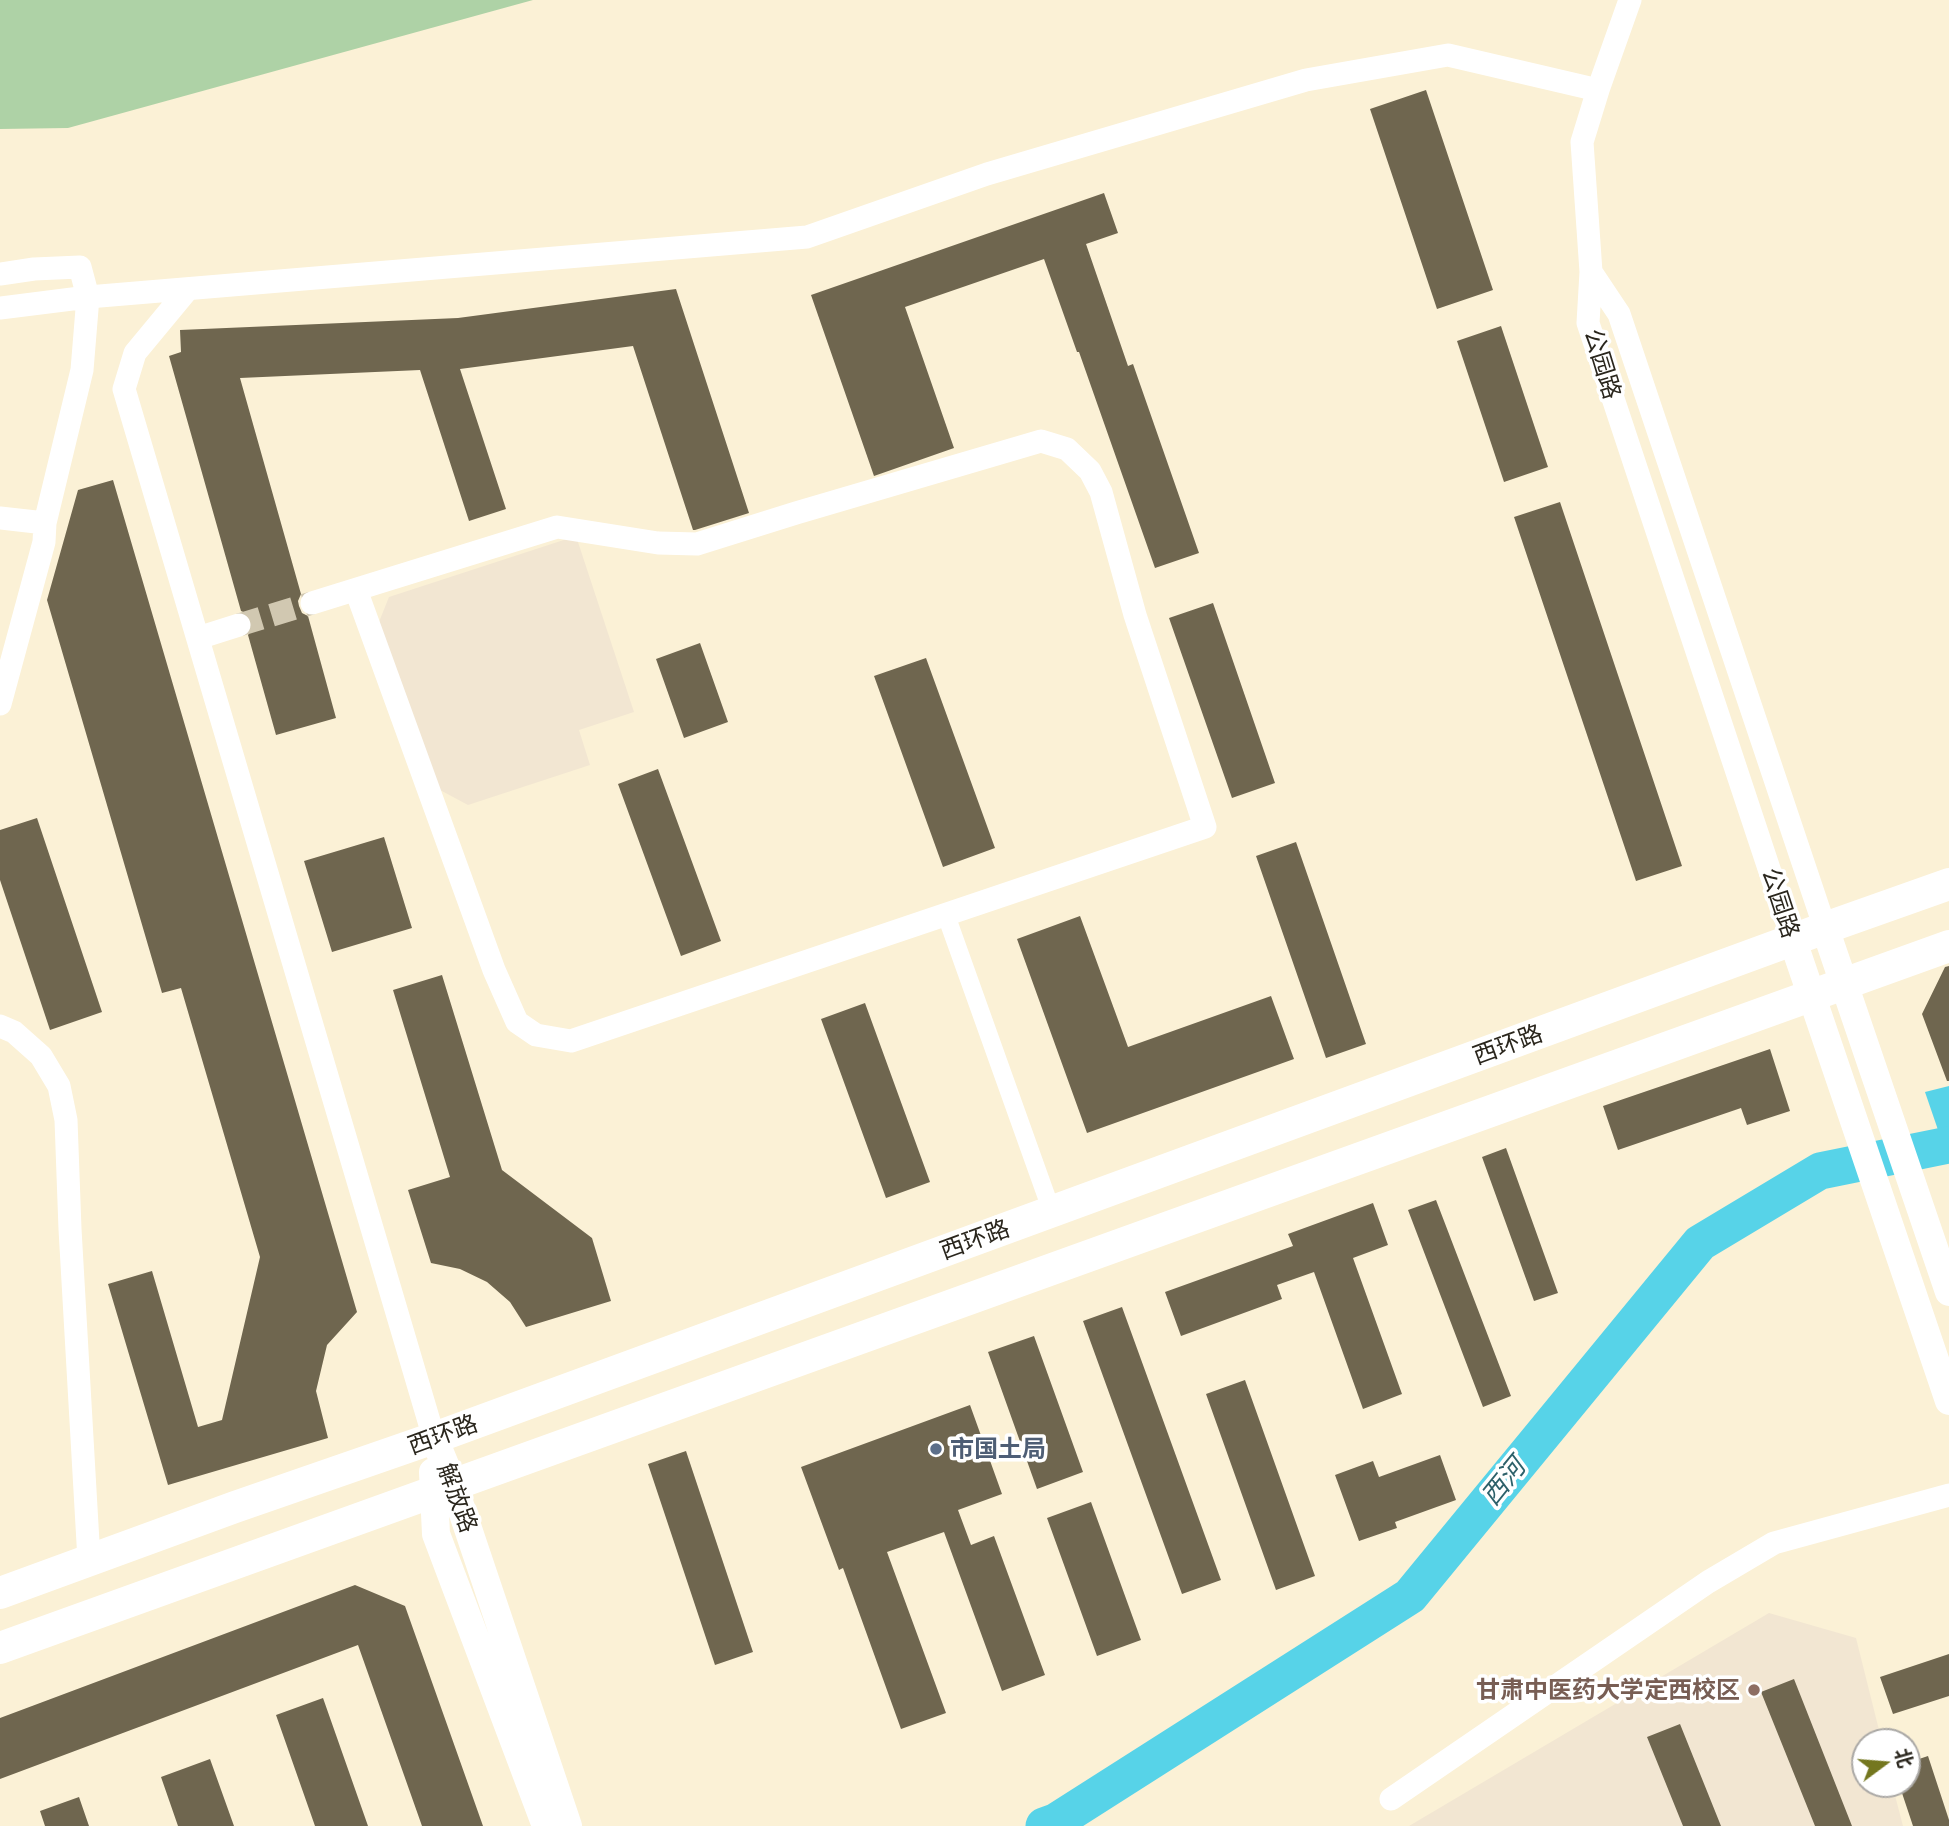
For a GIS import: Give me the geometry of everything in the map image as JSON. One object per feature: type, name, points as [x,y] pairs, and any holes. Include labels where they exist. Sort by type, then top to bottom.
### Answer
[{"type":"main road","name":"西环路","points":[[0,1592],[434,1438],[1949,884]]},
{"type":"main road","name":"西环路","points":[[0,1648],[1949,946]]},
{"type":"street","points":[[1591,272],[1582,142],[1630,0]]},
{"type":"street","points":[[0,308],[89,297],[807,237],[987,174],[1306,80],[1448,55],[1598,90]]},
{"type":"street","points":[[0,274],[80,267],[89,297],[82,370],[45,523],[44,542],[0,704]]},
{"type":"street","name":"公园路","points":[[1591,272],[1619,314],[1949,1292]]},
{"type":"street","name":"公园路","points":[[1591,272],[1588,323],[1810,994],[1949,1401]]},
{"type":"street","points":[[188,289],[135,353],[124,389],[434,1438]]},
{"type":"street","points":[[312,603],[558,527],[658,543],[697,544],[1041,441],[1067,449],[1090,471],[1101,492],[1135,615],[1205,827],[571,1041],[536,1035],[517,1022],[494,970],[356,590]]},
{"type":"street","points":[[0,518],[45,523]]},
{"type":"street","points":[[198,638],[239,625]]},
{"type":"street","points":[[946,915],[1052,1212]]},
{"type":"street","points":[[0,1026],[14,1032],[40,1056],[59,1086],[66,1120],[89,1560]]},
{"type":"street","name":"解放路","points":[[434,1438],[443,1488],[568,1826]]},
{"type":"street","name":"解放路","points":[[443,1488],[436,1534],[546,1826]]},
{"type":"street","points":[[1391,1799],[1708,1583],[1774,1543],[1949,1495]]},
{"type":"shaded area","points":[[576,536],[634,712],[579,730],[590,765],[468,805],[440,790],[379,622],[389,597]]},
{"type":"shaded area","name":"甘肃中医药大学定西校区","points":[[1769,1613],[1856,1638],[1878,1728],[1851,1728],[1851,1798],[1896,1798],[1903,1826],[1409,1826]]},
{"type":"green space","points":[[0,0],[533,0],[68,128],[0,129]]},
{"type":"water","points":[[1949,1086],[1949,1162],[1925,1092]]},
{"type":"building","points":[[1426,90],[1493,290],[1437,309],[1370,109]]},
{"type":"building","points":[[1104,193],[1118,233],[1086,244],[1128,366],[1133,364],[1199,553],[1155,568],[1044,259],[905,307],[954,448],[874,476],[811,295]]},
{"type":"building","points":[[676,289],[749,513],[695,530],[633,346],[460,369],[506,509],[469,521],[420,370],[240,378],[301,594],[299,606],[302,613],[308,616],[336,718],[276,735],[248,635],[252,629],[252,621],[248,614],[241,611],[169,356],[181,352],[180,330],[458,318]]},
{"type":"building","points":[[1501,326],[1548,467],[1504,482],[1457,341]]},
{"type":"building","points":[[113,480],[357,1312],[327,1345],[316,1391],[328,1438],[168,1485],[108,1284],[152,1271],[198,1427],[222,1420],[260,1257],[181,988],[162,993],[47,600],[78,490]]},
{"type":"building","points":[[1560,502],[1682,866],[1636,881],[1514,517]]},
{"type":"building","points":[[1213,603],[1275,783],[1232,798],[1169,618]]},
{"type":"building","points":[[700,643],[728,722],[684,738],[656,659]]},
{"type":"building","points":[[926,658],[995,848],[943,867],[874,676]]},
{"type":"building","points":[[658,769],[721,941],[681,956],[618,784]]},
{"type":"building","points":[[37,818],[102,1012],[50,1030],[0,880],[0,830]]},
{"type":"building","points":[[384,837],[412,928],[332,952],[304,861]]},
{"type":"building","points":[[1296,842],[1366,1044],[1326,1058],[1256,856]]},
{"type":"building","points":[[1080,916],[1128,1047],[1271,996],[1294,1059],[1087,1133],[1017,939]]},
{"type":"building","points":[[1949,966],[1947,1081],[1922,1014],[1945,967]]},
{"type":"building","points":[[442,975],[502,1170],[592,1238],[611,1301],[526,1327],[510,1302],[487,1282],[460,1269],[431,1263],[408,1190],[450,1177],[393,990]]},
{"type":"building","points":[[865,1003],[930,1182],[886,1198],[821,1019]]},
{"type":"building","points":[[1770,1049],[1790,1111],[1747,1125],[1741,1108],[1618,1150],[1603,1106]]},
{"type":"building","points":[[1506,1148],[1558,1293],[1534,1301],[1482,1157]]},
{"type":"building","points":[[1436,1200],[1511,1396],[1483,1407],[1408,1210]]},
{"type":"building","points":[[1373,1203],[1388,1245],[1353,1258],[1402,1394],[1363,1409],[1314,1272],[1277,1285],[1282,1299],[1181,1336],[1165,1292],[1293,1246],[1288,1234]]},
{"type":"building","points":[[1122,1307],[1221,1580],[1182,1594],[1083,1321]]},
{"type":"building","points":[[1034,1336],[1083,1472],[1037,1489],[988,1352]]},
{"type":"building","points":[[1245,1380],[1315,1576],[1276,1590],[1206,1394]]},
{"type":"building","points":[[970,1405],[1002,1494],[958,1510],[971,1545],[994,1536],[1045,1675],[1002,1691],[944,1532],[887,1552],[946,1713],[901,1729],[843,1568],[839,1570],[801,1467]]},
{"type":"building","points":[[686,1451],[753,1652],[715,1665],[648,1464]]},
{"type":"building","points":[[1440,1455],[1456,1500],[1395,1522],[1397,1528],[1359,1541],[1335,1475],[1373,1461],[1379,1477]]},
{"type":"building","points":[[1091,1502],[1141,1640],[1097,1656],[1047,1518]]},
{"type":"building","points":[[355,1585],[405,1606],[483,1826],[422,1826],[358,1645],[0,1779],[0,1718]]},
{"type":"building","points":[[1949,1654],[1949,1696],[1893,1714],[1880,1677]]},
{"type":"building","points":[[1794,1679],[1852,1826],[1815,1826],[1761,1692]]},
{"type":"building","points":[[323,1698],[368,1826],[315,1826],[276,1715]]},
{"type":"building","points":[[1680,1724],[1721,1826],[1683,1826],[1647,1737]]},
{"type":"building","points":[[1928,1756],[1949,1826],[1913,1826],[1904,1798],[1921,1798],[1921,1758]]},
{"type":"building","points":[[210,1759],[234,1826],[178,1826],[161,1777]]},
{"type":"building","points":[[79,1797],[89,1826],[45,1826],[40,1811]]},
{"type":"waterway","name":"西河","points":[[1044,1826],[1055,1822],[1410,1596],[1700,1243],[1820,1171],[1949,1145]]},
{"type":"tunnel","points":[[239,625],[312,603]]},
{"type":"place","name":"市国土局","points":[[936,1449]]},
{"type":"place","name":"甘肃中医药大学定西校区","points":[[1754,1690]]}]
